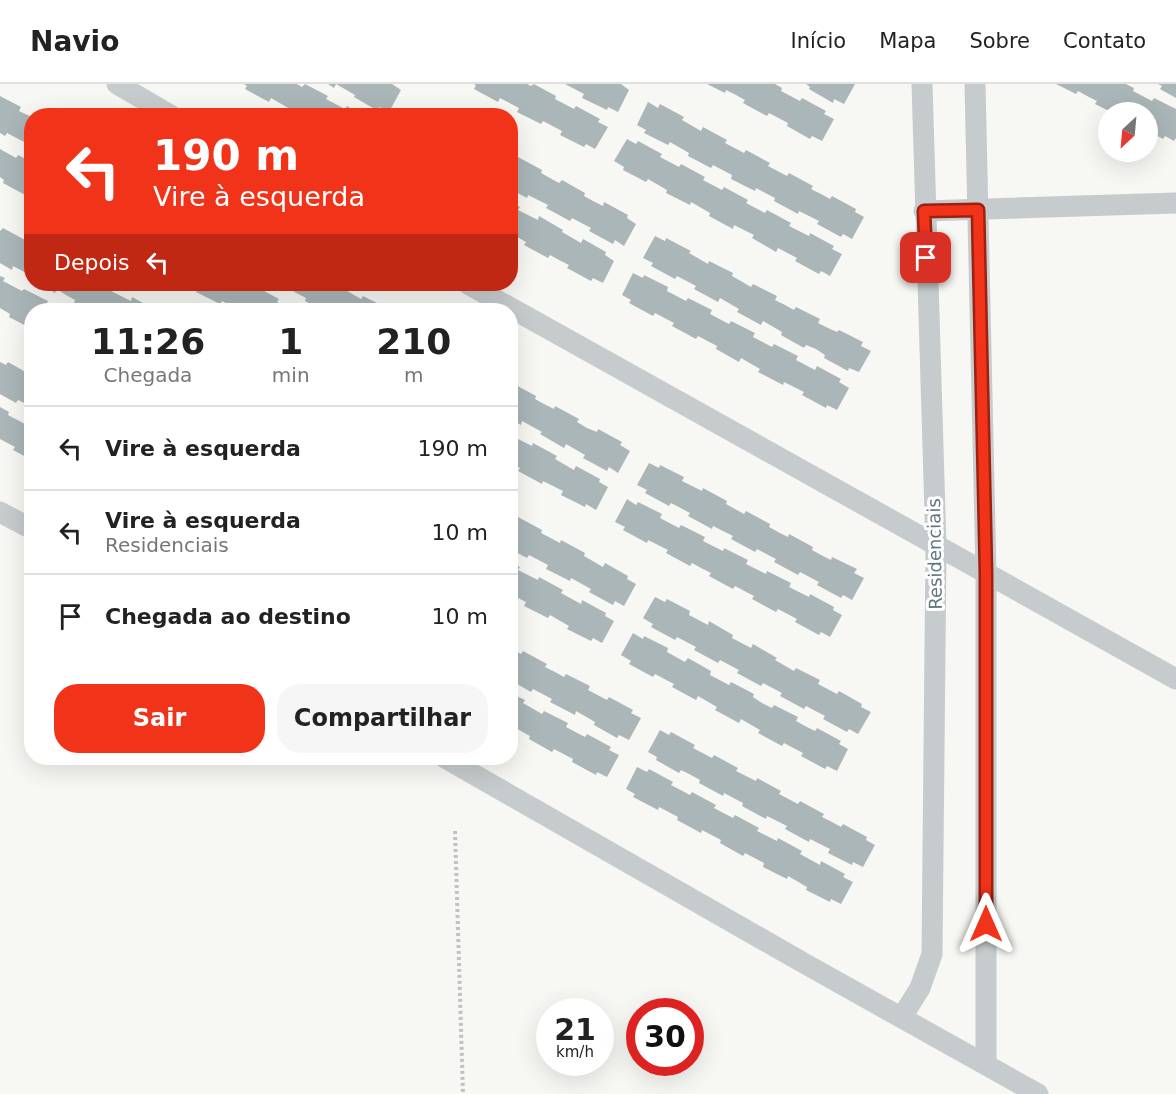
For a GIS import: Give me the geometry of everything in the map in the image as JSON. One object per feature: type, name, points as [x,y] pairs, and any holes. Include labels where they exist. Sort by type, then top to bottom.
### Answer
[{"type":"street","points":[[117,84],[158,108]]},
{"type":"street","name":"Residenciais","points":[[902,1017],[920,988],[932,954],[936,546],[924,211],[922,84]]},
{"type":"street","points":[[975,84],[986,574],[986,1064]]},
{"type":"street","points":[[924,211],[1176,203]]},
{"type":"street","points":[[481,291],[502,303]]},
{"type":"street","points":[[518,312],[1176,679]]},
{"type":"street","points":[[0,512],[24,525]]},
{"type":"street","points":[[457,765],[1038,1094]]},
{"type":"path","points":[[455,831],[463,1094]]},
{"type":"building","points":[[244,84],[297,84],[302,87],[305,84],[328,96],[326,99],[343,108],[288,108],[271,98],[269,102],[245,89],[247,86]]},
{"type":"building","points":[[336,84],[392,84],[401,90],[391,108],[373,108],[354,97],[355,95]]},
{"type":"building","points":[[473,84],[527,84],[531,86],[534,84],[556,96],[555,99],[574,109],[576,106],[600,119],[598,122],[608,127],[595,149],[586,144],[584,147],[560,135],[562,131],[543,121],[541,124],[518,112],[519,108],[500,98],[498,102],[474,89],[476,85]]},
{"type":"building","points":[[565,84],[621,84],[629,90],[618,112],[608,107],[607,110],[582,98],[584,94]]},
{"type":"building","points":[[707,84],[775,84],[782,88],[781,91],[800,101],[802,98],[826,111],[824,114],[834,119],[822,141],[812,136],[810,139],[787,126],[788,123],[769,113],[767,116],[743,103],[745,100],[736,95],[726,90],[725,93]]},
{"type":"building","points":[[806,84],[855,84],[844,104],[834,99],[833,103],[809,89],[810,87]]},
{"type":"building","points":[[1056,84],[1126,84],[1134,88],[1133,91],[1152,101],[1154,98],[1176,109],[1176,138],[1174,141],[1165,136],[1163,139],[1158,136],[1158,102],[1098,102],[1098,106],[1095,104],[1097,101],[1078,91],[1076,94]]},
{"type":"building","points":[[1158,84],[1176,84],[1176,98],[1160,89],[1162,86]]},
{"type":"building","points":[[0,96],[21,107],[19,111],[24,113],[24,142],[7,133],[5,136],[0,133]]},
{"type":"building","points":[[648,102],[658,108],[660,104],[684,117],[682,120],[701,131],[703,127],[727,140],[725,143],[744,153],[746,150],[770,163],[768,166],[787,176],[789,173],[813,186],[811,189],[830,199],[832,196],[856,209],[855,212],[864,217],[852,239],[843,234],[841,237],[817,224],[819,221],[799,211],[798,214],[756,188],[755,191],[731,179],[732,175],[713,165],[711,168],[688,156],[689,153],[670,142],[668,145],[644,133],[646,130],[637,125]]},
{"type":"building","points":[[627,139],[636,144],[638,141],[662,154],[660,157],[679,167],[681,164],[705,177],[703,180],[722,190],[724,187],[748,200],[746,203],[765,213],[767,210],[791,223],[789,226],[809,236],[810,233],[834,246],[832,249],[842,254],[830,276],[821,271],[819,274],[795,261],[797,258],[778,248],[776,252],[752,238],[754,235],[734,225],[733,229],[709,216],[710,213],[691,202],[690,205],[666,193],[667,190],[648,179],[646,182],[623,170],[624,167],[614,161]]},
{"type":"building","points":[[0,149],[16,158],[18,155],[24,158],[24,194],[3,183],[4,180],[0,177]]},
{"type":"building","points":[[518,157],[542,170],[541,173],[559,183],[562,180],[585,193],[584,196],[593,201],[603,206],[604,202],[628,215],[627,218],[636,224],[624,246],[615,240],[613,244],[589,231],[591,228],[572,218],[570,221],[546,208],[548,205],[528,195],[527,198],[518,193]]},
{"type":"building","points":[[518,210],[538,220],[539,216],[581,243],[583,239],[606,252],[605,255],[614,261],[603,283],[593,278],[591,281],[567,268],[569,265],[550,255],[548,258],[524,245],[526,242],[518,238]]},
{"type":"building","points":[[3,228],[24,239],[24,272],[13,266],[12,270],[0,263],[0,231]]},
{"type":"building","points":[[655,236],[665,241],[666,238],[691,251],[689,253],[708,264],[709,261],[733,273],[732,276],[751,287],[753,284],[777,296],[775,300],[794,310],[796,307],[820,319],[818,323],[863,342],[861,346],[871,351],[859,372],[849,368],[848,371],[824,358],[825,355],[816,349],[806,345],[804,348],[763,321],[761,325],[737,312],[739,309],[720,298],[718,302],[694,289],[696,286],[677,276],[675,279],[651,266],[653,263],[643,258]]},
{"type":"building","points":[[633,273],[643,278],[644,275],[668,287],[667,291],[686,301],[688,298],[712,310],[710,314],[729,324],[731,321],[755,333],[753,337],[772,347],[774,344],[798,356],[796,360],[815,370],[817,366],[841,379],[839,382],[849,388],[837,410],[827,405],[826,408],[802,395],[804,392],[784,382],[783,385],[758,372],[760,369],[741,358],[739,362],[716,349],[717,346],[698,336],[696,339],[672,326],[674,323],[655,313],[653,316],[629,303],[631,300],[622,295]]},
{"type":"building","points":[[0,276],[5,278],[3,281],[22,291],[24,289],[48,301],[47,303],[24,303],[24,325],[9,317],[10,314],[0,308]]},
{"type":"building","points":[[60,291],[111,291],[131,301],[132,297],[143,303],[74,303],[75,300]]},
{"type":"building","points":[[264,291],[279,299],[277,302],[279,303],[226,303],[222,301],[218,303],[196,292]]},
{"type":"building","points":[[293,291],[347,291],[361,299],[363,296],[377,303],[309,303],[305,301],[306,298]]},
{"type":"building","points":[[0,362],[6,365],[8,362],[24,371],[24,403],[18,400],[16,403],[0,394]]},
{"type":"building","points":[[518,386],[536,396],[535,399],[544,404],[554,409],[555,406],[579,419],[577,422],[587,428],[597,432],[598,429],[622,442],[620,445],[630,451],[618,473],[609,467],[607,471],[583,458],[585,455],[566,444],[564,448],[522,421],[521,425],[518,423]]},
{"type":"building","points":[[0,407],[9,412],[8,415],[24,423],[24,456],[13,450],[15,447],[0,439]]},
{"type":"building","points":[[518,439],[532,446],[533,443],[557,456],[555,459],[574,470],[576,466],[600,479],[599,482],[608,487],[596,510],[561,495],[563,491],[543,481],[542,484],[518,471],[520,468],[518,467]]},
{"type":"building","points":[[649,463],[659,468],[660,465],[684,477],[682,481],[702,491],[703,488],[727,501],[726,504],[744,514],[746,511],[770,524],[769,527],[778,532],[788,537],[789,534],[813,547],[812,550],[821,555],[831,560],[832,557],[857,569],[854,573],[864,578],[852,600],[843,595],[841,598],[817,585],[819,582],[800,572],[798,575],[774,562],[776,559],[757,549],[755,552],[731,539],[733,536],[713,526],[712,529],[688,516],[690,513],[671,503],[669,506],[645,493],[647,490],[637,485]]},
{"type":"building","points":[[627,499],[636,505],[638,502],[662,514],[660,518],[679,528],[681,525],[705,537],[703,541],[748,560],[746,564],[791,583],[789,587],[809,597],[810,594],[834,607],[833,610],[842,615],[830,637],[821,632],[819,635],[795,622],[797,619],[778,609],[776,612],[752,599],[754,596],[735,586],[733,589],[709,576],[711,573],[692,563],[690,566],[666,553],[668,550],[648,540],[647,543],[623,530],[625,527],[615,522]]},
{"type":"building","points":[[518,517],[542,530],[541,533],[560,543],[561,540],[585,553],[584,556],[603,567],[605,563],[628,576],[627,579],[636,584],[624,606],[615,601],[613,605],[589,592],[591,589],[571,578],[570,581],[546,569],[548,565],[529,555],[527,558],[518,553]]},
{"type":"building","points":[[518,570],[538,580],[539,577],[563,590],[561,593],[581,604],[582,600],[606,613],[605,616],[614,621],[602,643],[593,638],[591,641],[567,629],[569,626],[550,615],[548,618],[524,606],[526,602],[518,598]]},
{"type":"building","points":[[655,597],[665,602],[667,599],[690,611],[689,615],[708,625],[709,621],[733,635],[732,638],[751,648],[753,644],[794,671],[796,668],[820,680],[818,684],[837,694],[839,691],[862,704],[861,707],[871,712],[858,734],[849,729],[847,732],[823,719],[825,716],[806,706],[804,709],[780,696],[782,693],[763,683],[761,686],[737,673],[739,670],[720,660],[718,663],[694,650],[696,647],[677,637],[675,640],[651,627],[653,624],[643,618]]},
{"type":"building","points":[[633,633],[668,648],[667,652],[685,662],[688,658],[711,671],[710,675],[729,685],[731,682],[754,694],[753,697],[762,703],[772,708],[774,705],[798,717],[796,721],[805,726],[815,731],[817,728],[841,741],[839,744],[848,749],[837,771],[827,766],[825,769],[801,756],[803,753],[784,743],[782,746],[758,733],[760,730],[741,719],[739,723],[715,710],[717,707],[698,696],[696,700],[672,687],[674,684],[655,674],[653,677],[629,664],[631,661],[621,655]]},
{"type":"building","points":[[523,651],[547,664],[545,667],[564,677],[566,674],[590,686],[588,690],[607,700],[609,697],[633,710],[631,713],[641,718],[629,740],[619,735],[617,738],[576,711],[575,715],[550,702],[552,699],[533,689],[531,692],[518,685],[518,652],[521,654]]},
{"type":"building","points":[[518,697],[525,700],[523,703],[542,714],[544,711],[568,723],[566,727],[585,737],[587,734],[611,747],[609,750],[619,755],[607,777],[597,772],[596,775],[572,762],[573,759],[554,749],[552,752],[529,739],[530,736],[518,729]]},
{"type":"building","points":[[660,730],[669,735],[671,732],[695,745],[693,748],[712,758],[714,755],[738,768],[736,771],[756,781],[757,778],[781,791],[779,794],[798,804],[800,801],[824,814],[822,817],[841,827],[843,824],[867,837],[866,840],[875,845],[863,867],[853,862],[852,865],[828,853],[830,849],[810,839],[809,842],[785,829],[787,826],[767,816],[766,819],[742,806],[743,803],[724,793],[723,796],[699,783],[700,780],[691,775],[681,770],[679,773],[656,760],[657,757],[648,752]]},
{"type":"building","points":[[637,767],[647,772],[649,769],[673,782],[671,785],[690,795],[692,792],[716,805],[714,808],[733,818],[735,815],[759,828],[757,831],[777,841],[778,838],[802,851],[800,854],[820,865],[821,861],[845,874],[843,877],[853,882],[841,904],[831,899],[830,902],[806,890],[807,887],[788,876],[787,879],[763,867],[764,863],[745,853],[743,856],[720,843],[721,840],[702,830],[701,833],[677,820],[678,817],[633,797],[635,794],[626,789]]},
{"type":"route","points":[[926,258],[924,211],[978,210],[986,574],[986,924]]}]
